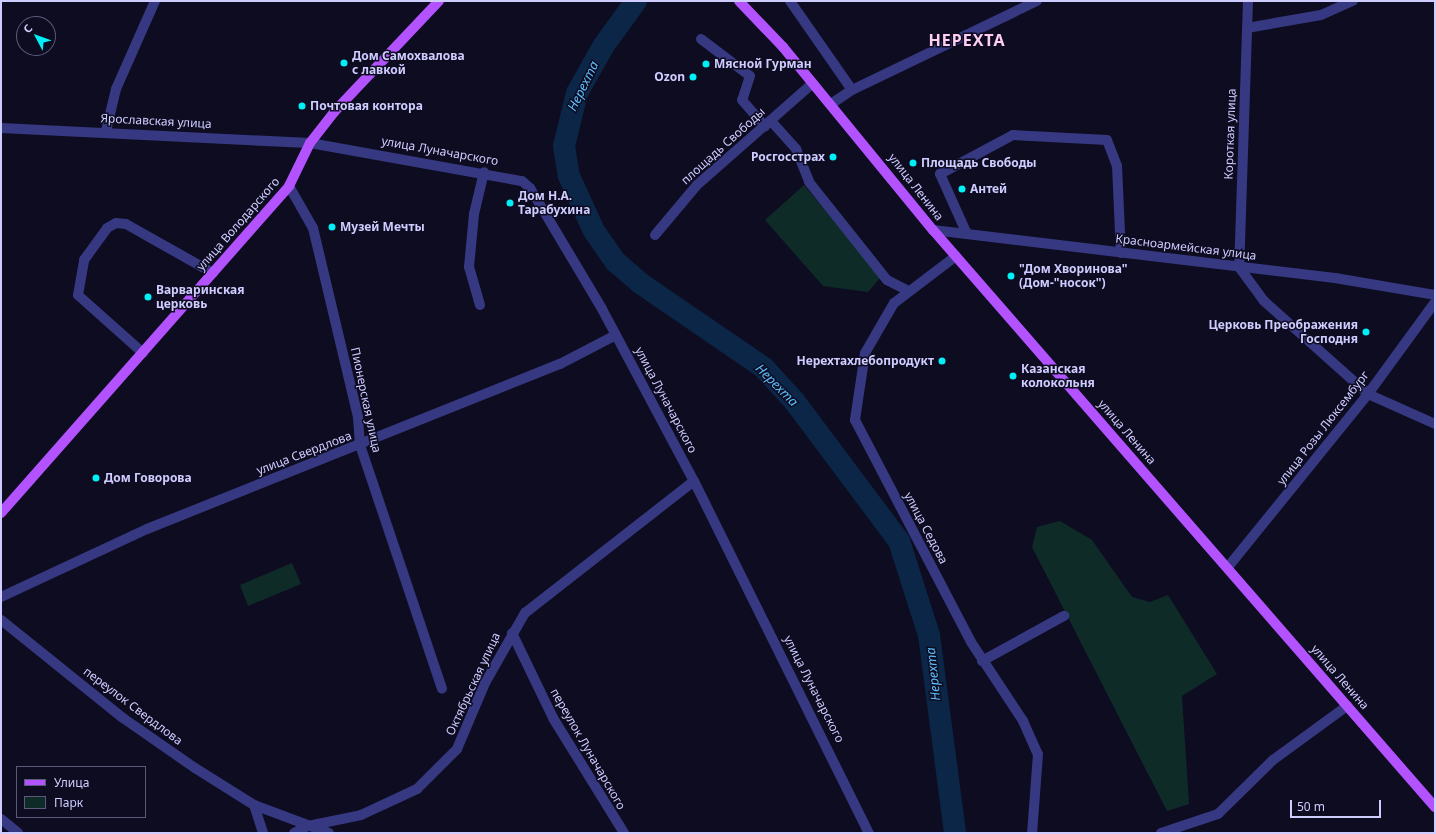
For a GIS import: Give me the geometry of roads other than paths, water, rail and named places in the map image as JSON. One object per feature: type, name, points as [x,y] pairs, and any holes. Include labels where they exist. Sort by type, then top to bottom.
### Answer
[{"type":"main road","name":"улица Володарского","points":[[1,513],[289,186],[310,143],[439,1]]},
{"type":"main road","name":"улица Ленина","points":[[739,1],[813,82],[933,230],[1435,806]]},
{"type":"street","points":[[106,131],[116,89],[155,1]]},
{"type":"street","points":[[790,1],[852,90]]},
{"type":"street","points":[[831,104],[852,90],[1037,1]]},
{"type":"street","name":"Короткая улица","points":[[1239,267],[1248,1]]},
{"type":"street","points":[[1247,28],[1321,15],[1353,1]]},
{"type":"street","points":[[700,39],[750,76],[742,100],[796,148],[809,182],[887,280],[910,291]]},
{"type":"street","name":"площадь Свободы","points":[[656,235],[697,185],[813,82]]},
{"type":"street","name":"Ярославская улица","points":[[1,128],[106,131],[310,143]]},
{"type":"street","points":[[967,234],[940,174],[1012,135],[1107,140],[1117,166],[1121,253]]},
{"type":"street","name":"улица Луначарского","points":[[310,143],[513,177],[530,188],[616,335],[694,481],[869,833]]},
{"type":"street","points":[[480,305],[468,267],[474,214],[484,172]]},
{"type":"street","name":"Пионерская улица","points":[[289,186],[313,228],[358,417],[360,445],[442,689]]},
{"type":"street","points":[[143,353],[78,295],[84,260],[107,228],[116,222],[126,224],[213,273]]},
{"type":"street","name":"Красноармейская улица","points":[[933,230],[1239,267],[1435,295]]},
{"type":"street","name":"улица Седова","points":[[956,256],[894,303],[865,353],[855,420],[982,661],[1023,721],[1038,754],[1032,833]]},
{"type":"street","points":[[1239,267],[1264,301],[1368,394],[1435,424]]},
{"type":"street","name":"улица Розы Люксембург","points":[[1228,567],[1368,394],[1435,302]]},
{"type":"street","name":"улица Свердлова","points":[[1,596],[147,529],[560,364],[616,335]]},
{"type":"street","name":"Октябрьская улица","points":[[294,833],[308,826],[361,815],[417,788],[457,749],[512,633],[526,612],[694,481]]},
{"type":"street","points":[[982,661],[1064,616]]},
{"type":"street","name":"переулок Свердлова","points":[[1,620],[123,718],[254,805],[329,833]]},
{"type":"street","name":"переулок Луначарского","points":[[512,633],[553,718],[624,833]]},
{"type":"street","points":[[1161,833],[1177,831],[1218,814],[1273,760],[1347,706]]},
{"type":"street","points":[[254,805],[263,833]]},
{"type":"street","points":[[1,819],[18,833]]},
{"type":"waterway","name":"Нерехта","points":[[636,1],[604,45],[577,93],[564,146],[569,176],[594,231],[616,262],[640,283],[764,368],[795,402],[899,541],[929,635],[955,833]]},
{"type":"place","name":"Дом Самохвалова с лавкой","points":[[344,63]]},
{"type":"place","name":"Мясной Гурман","points":[[706,64]]},
{"type":"place","name":"Ozon","points":[[693,77]]},
{"type":"place","name":"Почтовая контора","points":[[302,106]]},
{"type":"place","name":"Росгосстрах","points":[[833,157]]},
{"type":"place","name":"Площадь Свободы","points":[[913,163]]},
{"type":"place","name":"Антей","points":[[962,189]]},
{"type":"place","name":"Дом Н.А. Тарабухина","points":[[510,203]]},
{"type":"place","name":"Музей Мечты","points":[[332,227]]},
{"type":"place","name":"\"Дом Хворинова\" (Дом-\"носок\")","points":[[1011,276]]},
{"type":"place","name":"Варваринская церковь","points":[[148,297]]},
{"type":"place","name":"Церковь Преображения Господня","points":[[1366,332]]},
{"type":"place","name":"Нерехтахлебопродукт","points":[[942,361]]},
{"type":"place","name":"Казанская колокольня","points":[[1013,376]]},
{"type":"place","name":"Дом Говорова","points":[[96,478]]},
{"type":"district","name":"НЕРЕХТА","points":[[967,40]]}]
